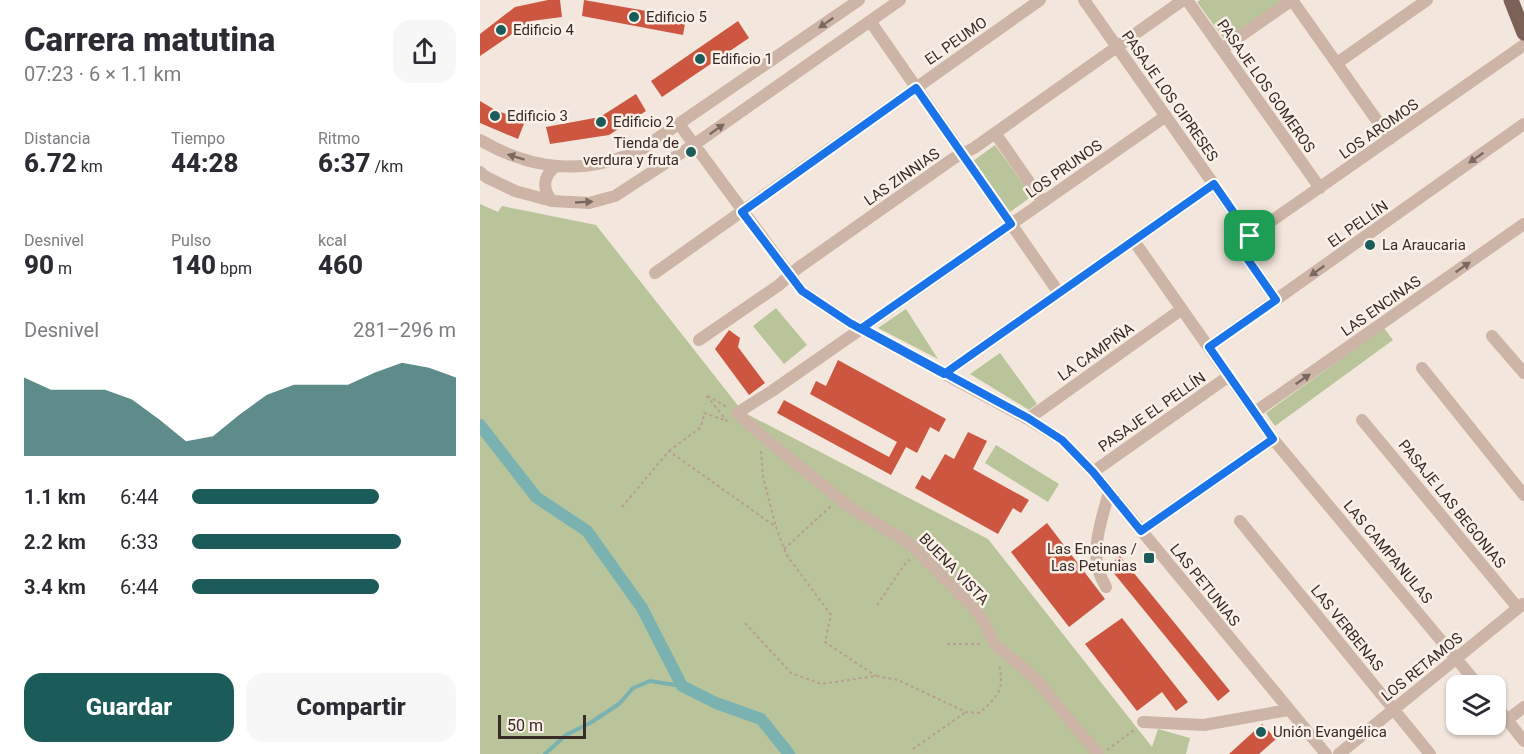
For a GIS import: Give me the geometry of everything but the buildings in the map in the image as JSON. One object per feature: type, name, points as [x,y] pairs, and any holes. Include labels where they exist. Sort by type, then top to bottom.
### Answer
[{"type":"main road","points":[[1511,0],[1524,33]]},
{"type":"street","points":[[480,140],[509,156],[555,167],[585,167],[615,161],[642,149],[859,0]]},
{"type":"street","points":[[482,175],[515,190],[552,201],[589,203],[615,196],[695,144],[900,0]]},
{"type":"street","name":"EL PEUMO","points":[[655,273],[1040,0]]},
{"type":"street","name":"PASAJE LOS CIPRESES","points":[[1084,0],[1250,236]]},
{"type":"street","name":"LAS ZINNIAS","points":[[699,340],[1185,0]]},
{"type":"street","name":"PASAJE LOS GOMEROS","points":[[1185,0],[1320,188]]},
{"type":"street","points":[[1222,49],[1292,0],[1390,139]]},
{"type":"street","points":[[1336,63],[1427,0]]},
{"type":"street","points":[[870,21],[1059,293]]},
{"type":"street","name":"LOS AROMOS","points":[[1250,236],[1524,45]]},
{"type":"street","name":"LOS PRUNOS","points":[[737,413],[772,391],[1166,116]]},
{"type":"street","name":"LAS PETUNIAS","points":[[679,124],[802,291],[850,323],[1028,418],[1062,440],[1093,472],[1326,754]]},
{"type":"street","name":"EL PELLÍN","points":[[1209,347],[1524,124]]},
{"type":"street","points":[[995,133],[1043,202]]},
{"type":"street","points":[[552,201],[546,191],[545,181],[555,167]]},
{"type":"street","points":[[944,374],[1214,184]]},
{"type":"street","name":"LAS ENCINAS","points":[[1255,412],[1524,224]]},
{"type":"street","points":[[1250,236],[1244,254],[1276,300]]},
{"type":"street","name":"LAS CAMPANULAS","points":[[1134,241],[1273,439],[1470,675]]},
{"type":"street","name":"LA CAMPIÑA","points":[[1028,418],[1182,309]]},
{"type":"street","points":[[1492,336],[1524,373]]},
{"type":"street","points":[[1422,368],[1524,495]]},
{"type":"street","name":"PASAJE EL PELLÍN","points":[[1093,472],[1229,376]]},
{"type":"street","name":"BUENA VISTA","points":[[737,413],[851,508],[909,543],[978,612],[994,644],[1036,679],[1100,754]]},
{"type":"street","name":"PASAJE LAS BEGONIAS","points":[[1362,420],[1521,606]]},
{"type":"street","points":[[1141,531],[1273,439]]},
{"type":"street","points":[[1106,588],[1098,567],[1097,550],[1100,526],[1109,492]]},
{"type":"street","name":"LAS VERBENAS","points":[[1240,521],[1430,754]]},
{"type":"street","name":"LOS RETAMOS","points":[[1339,754],[1521,606]]},
{"type":"street","points":[[1524,707],[1507,720],[1524,741]]},
{"type":"street","points":[[1143,722],[1204,725],[1288,710]]},
{"type":"path","points":[[622,507],[669,451],[701,427],[704,413],[727,422],[706,395],[737,413]]},
{"type":"path","points":[[760,434],[763,477],[784,549],[831,615],[825,642],[876,676]]},
{"type":"path","points":[[669,451],[776,527]]},
{"type":"path","points":[[784,549],[839,498]]},
{"type":"path","points":[[877,605],[907,561],[922,556]]},
{"type":"path","points":[[745,623],[791,673],[820,684],[876,676],[898,680],[966,712],[980,713],[997,698],[1002,678],[994,644],[947,644]]},
{"type":"path","points":[[913,749],[966,712]]},
{"type":"path","points":[[1100,754],[1143,722]]},
{"type":"green space","points":[[1200,0],[1284,0],[1226,42],[1197,2]]},
{"type":"green space","points":[[995,145],[1032,196],[1010,212],[973,161]]},
{"type":"green space","points":[[480,204],[498,212],[502,206],[596,225],[743,412],[988,539],[1152,747],[1158,729],[1190,738],[1186,754],[480,754],[480,433],[492,436],[480,420]]},
{"type":"green space","points":[[776,308],[807,345],[784,364],[753,326]]},
{"type":"green space","points":[[906,309],[938,359],[878,328]]},
{"type":"green space","points":[[1384,328],[1393,340],[1275,426],[1266,413]]},
{"type":"green space","points":[[1000,353],[1037,404],[1029,410],[970,374]]},
{"type":"green space","points":[[996,445],[1059,484],[1048,502],[985,463]]},
{"type":"waterway","points":[[480,425],[536,497],[587,531],[642,608],[682,686],[716,703],[761,719],[789,754]]},
{"type":"waterway","points":[[545,754],[566,735],[619,704],[633,688],[650,681],[682,686]]},
{"type":"place","name":"Edificio 5","points":[[634,17]]},
{"type":"place","name":"Edificio 4","points":[[501,30]]},
{"type":"place","name":"Edificio 1","points":[[700,59]]},
{"type":"place","name":"Edificio 3","points":[[495,116]]},
{"type":"place","name":"Edificio 2","points":[[601,122]]},
{"type":"place","name":"Tienda de verdura y fruta","points":[[691,152]]},
{"type":"place","name":"La Araucaria","points":[[1370,245]]},
{"type":"place","name":"Las Encinas / Las Petunias","points":[[1149,558]]},
{"type":"place","name":"Unión Evangélica","points":[[1261,732]]},
{"type":"route","points":[[1250,236],[1214,184],[944,374],[850,323],[802,291],[742,212],[916,88],[1011,224],[862,328],[944,374],[1028,418],[1062,440],[1093,472],[1141,531],[1273,439],[1209,347],[1276,300],[1244,254],[1250,236]]}]
